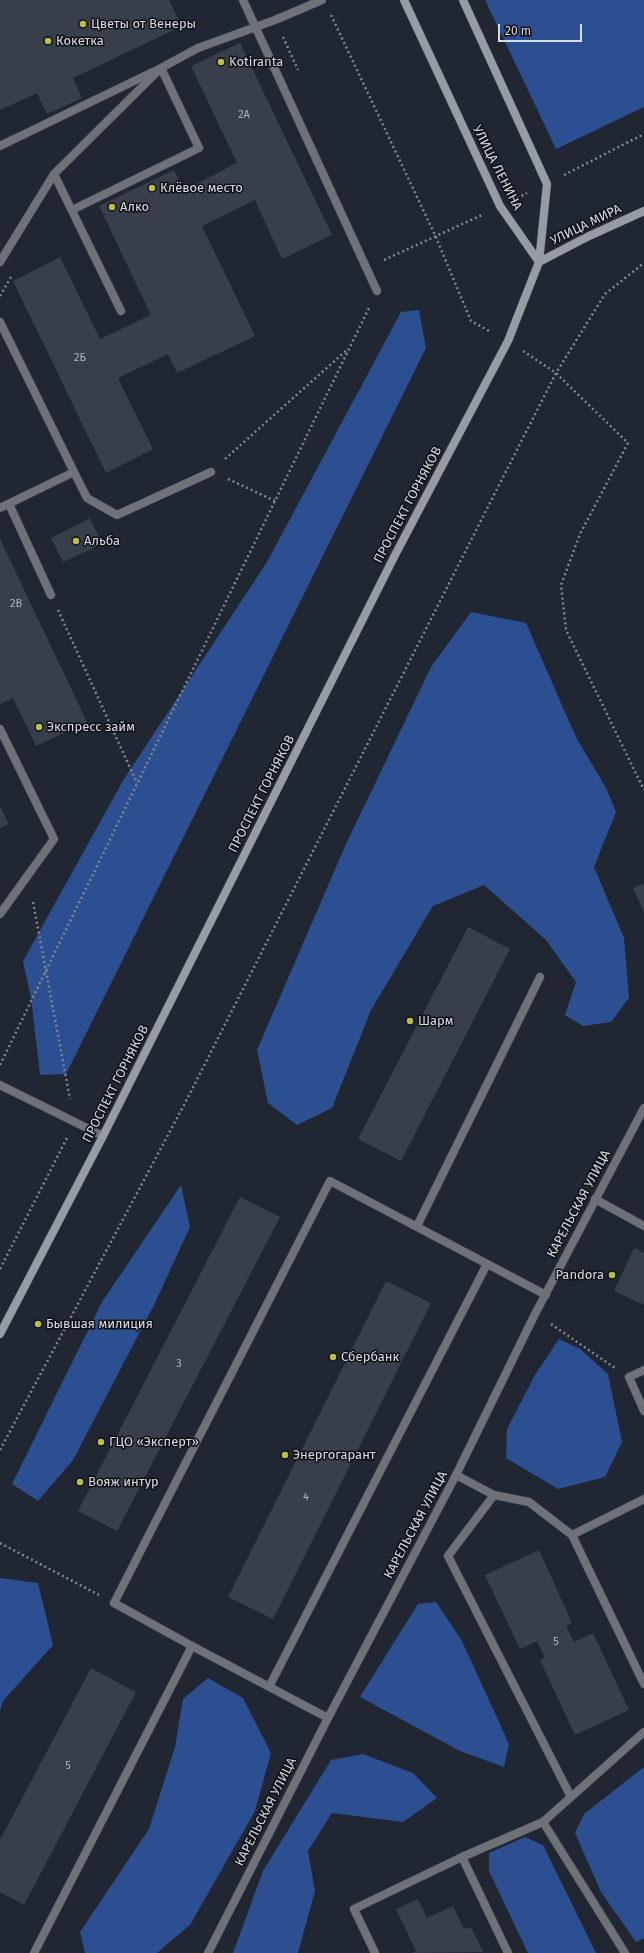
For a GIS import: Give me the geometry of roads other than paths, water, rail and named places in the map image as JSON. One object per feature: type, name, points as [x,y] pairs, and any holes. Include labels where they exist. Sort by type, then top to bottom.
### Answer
[{"type":"main road","name":"УЛИЦА ЛЕНИНА","points":[[404,0],[500,206],[539,262]]},
{"type":"main road","name":"УЛИЦА ЛЕНИНА","points":[[463,0],[547,184],[539,262]]},
{"type":"main road","name":"УЛИЦА МИРА","points":[[539,262],[587,236],[644,211]]},
{"type":"main road","name":"ПРОСПЕКТ ГОРНЯКОВ","points":[[0,1334],[103,1136],[394,557],[508,341],[539,262]]},
{"type":"street","points":[[243,0],[377,291]]},
{"type":"street","points":[[0,146],[161,68],[198,48],[275,20],[322,0]]},
{"type":"street","points":[[0,262],[54,174],[161,68]]},
{"type":"street","points":[[72,210],[199,148],[161,68]]},
{"type":"street","points":[[54,174],[121,311]]},
{"type":"street","points":[[0,322],[87,498],[117,515],[211,472]]},
{"type":"street","points":[[0,508],[74,472]]},
{"type":"street","points":[[9,504],[51,595]]},
{"type":"street","points":[[0,730],[54,839],[0,914]]},
{"type":"street","points":[[417,1226],[540,977]]},
{"type":"street","points":[[0,1085],[103,1136]]},
{"type":"street","name":"КАРЕЛЬСКАЯ УЛИЦА","points":[[208,1953],[328,1718],[456,1475],[535,1314],[644,1108]]},
{"type":"street","points":[[328,1718],[114,1603],[330,1181],[546,1295]]},
{"type":"street","points":[[595,1199],[644,1226]]},
{"type":"street","points":[[269,1687],[487,1264]]},
{"type":"street","points":[[644,1370],[629,1377],[644,1410]]},
{"type":"street","points":[[456,1475],[494,1495],[529,1502],[572,1535],[644,1684]]},
{"type":"street","points":[[494,1495],[448,1556],[571,1797]]},
{"type":"street","points":[[572,1535],[644,1499]]},
{"type":"street","points":[[34,1953],[192,1646]]},
{"type":"street","points":[[375,1953],[354,1909],[462,1857],[543,1822],[644,1732]]},
{"type":"street","points":[[543,1822],[625,1953]]},
{"type":"street","points":[[462,1857],[508,1953]]},
{"type":"place","name":"Цветы от Венеры","points":[[83,24]]},
{"type":"place","name":"Кокетка","points":[[48,41]]},
{"type":"place","name":"Kotiranta","points":[[221,62]]},
{"type":"place","name":"Клёвое место","points":[[152,188]]},
{"type":"place","name":"Алко","points":[[112,207]]},
{"type":"place","name":"Альба","points":[[76,541]]},
{"type":"place","name":"Экспресс займ","points":[[39,727]]},
{"type":"place","name":"Шарм","points":[[410,1021]]},
{"type":"place","name":"Pandora","points":[[612,1275]]},
{"type":"place","name":"Бывшая милиция","points":[[38,1324]]},
{"type":"place","name":"Сбербанк","points":[[333,1357]]},
{"type":"place","name":"ГЦО «Эксперт»","points":[[101,1442]]},
{"type":"place","name":"Энергогарант","points":[[285,1455]]},
{"type":"place","name":"Вояж интур","points":[[80,1482]]}]
